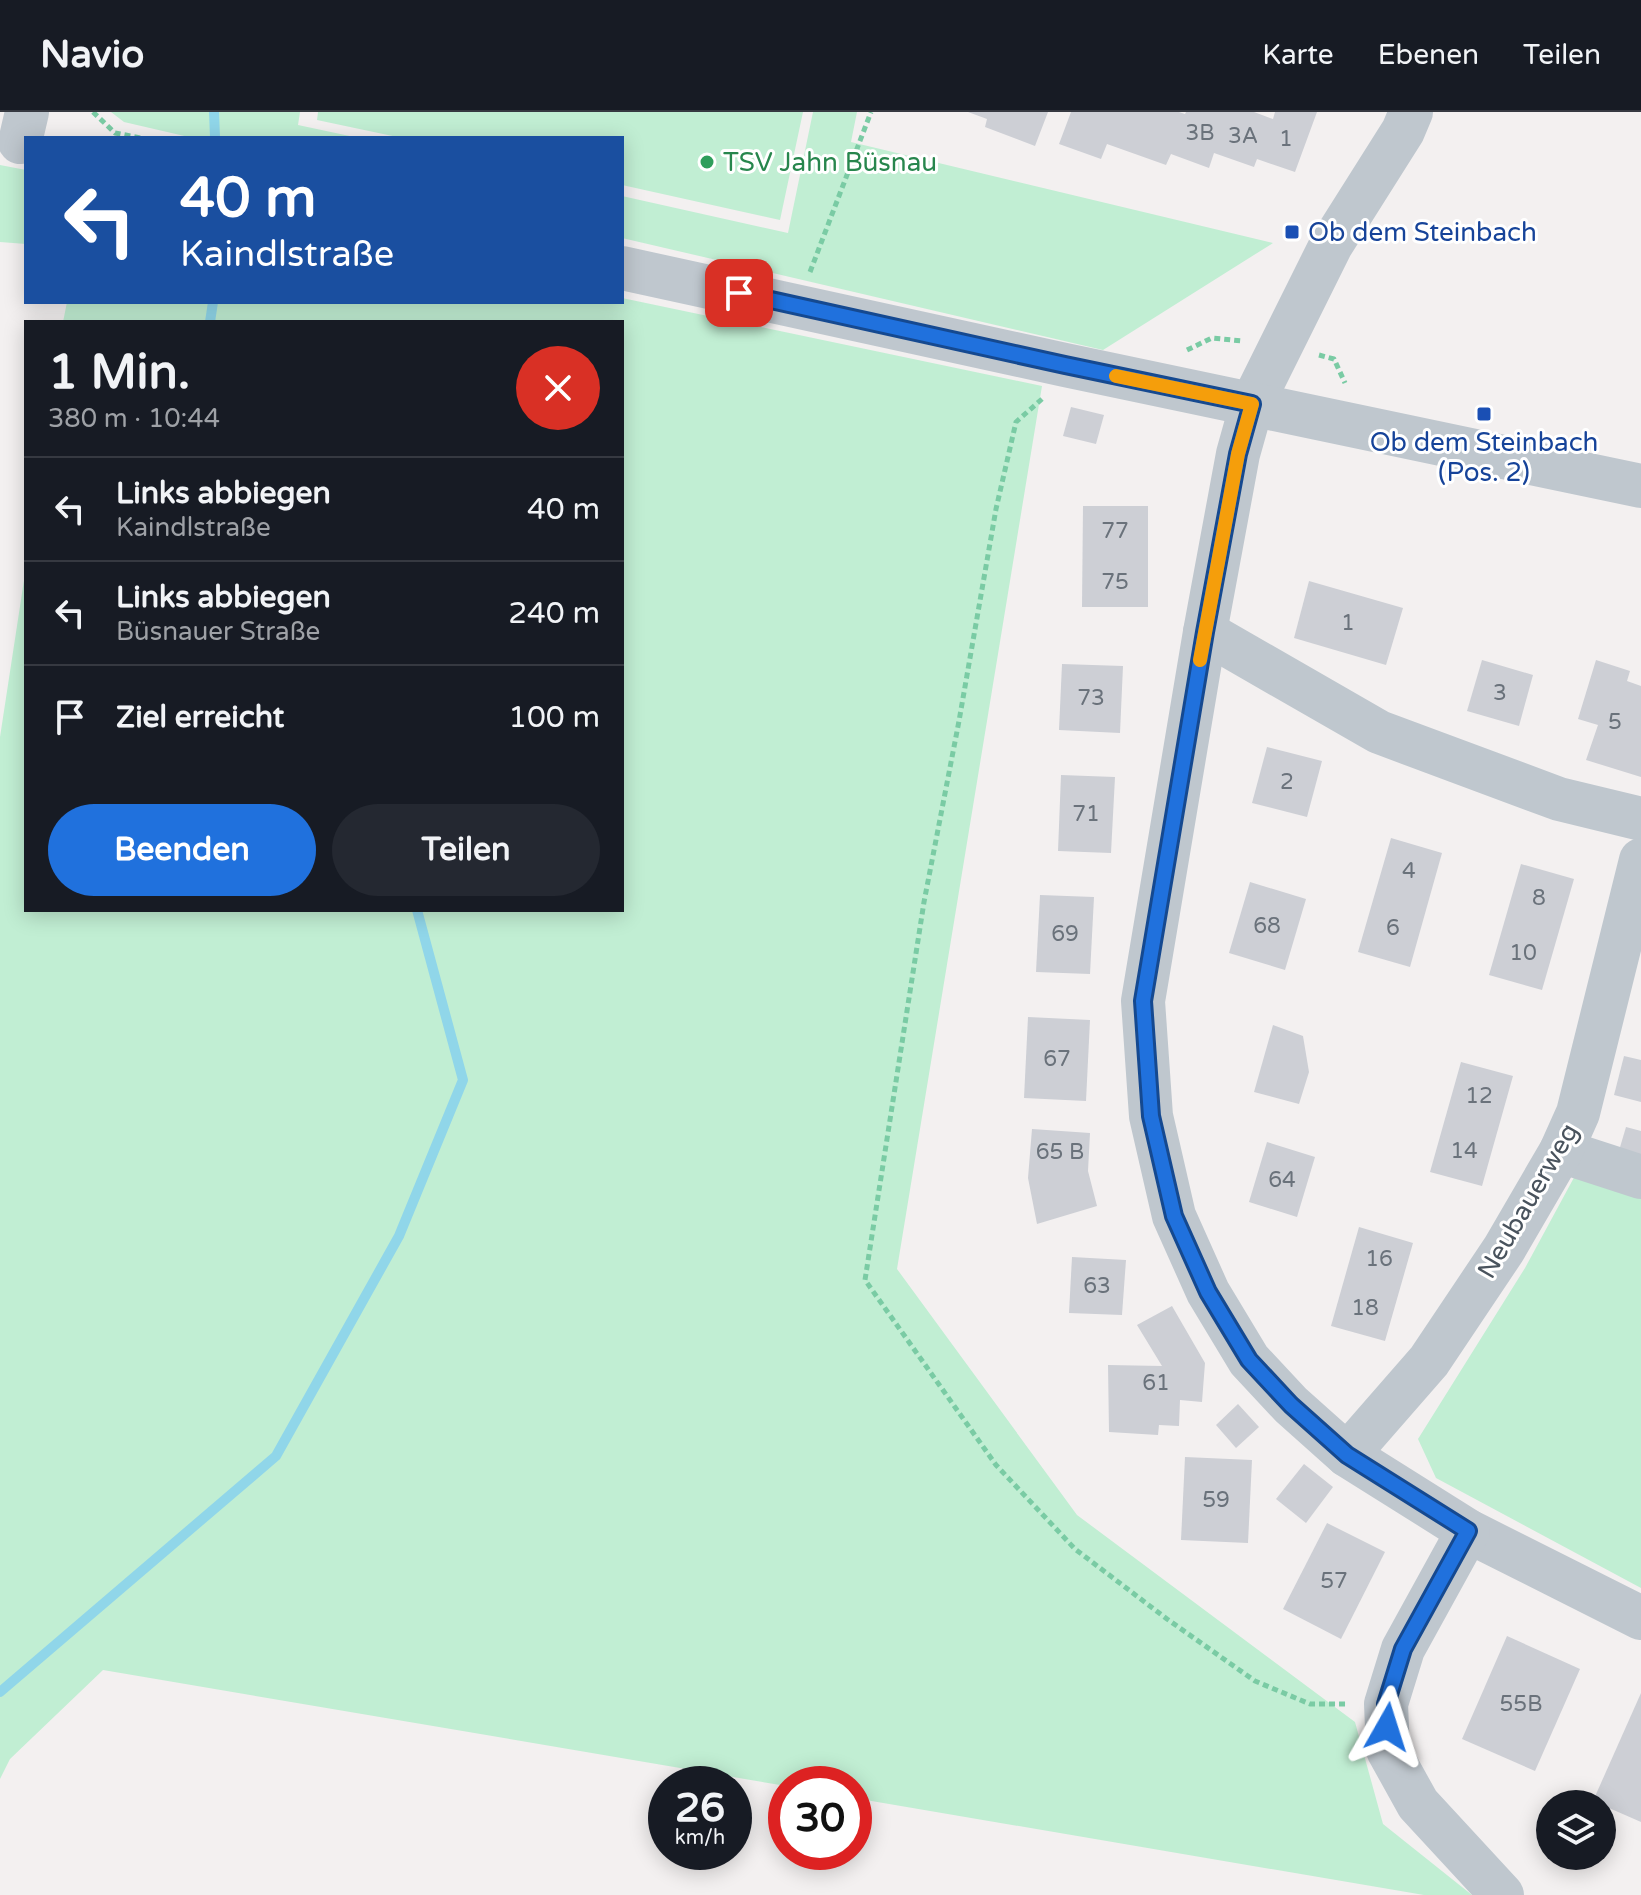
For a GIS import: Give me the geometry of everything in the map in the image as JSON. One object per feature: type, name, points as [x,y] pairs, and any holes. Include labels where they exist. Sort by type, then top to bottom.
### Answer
[{"type":"street","points":[[1411,112],[1403,131],[1331,245],[1252,404],[1238,454],[1143,1001],[1151,1116],[1174,1216],[1208,1292],[1249,1360],[1291,1405],[1347,1455],[1468,1531],[1641,1618]]},
{"type":"street","points":[[624,268],[1641,486]]},
{"type":"street","points":[[1205,632],[1379,732],[1559,799],[1641,819]]},
{"type":"street","name":"Neubauerweg","points":[[1347,1455],[1429,1361],[1504,1249],[1561,1151],[1578,1113],[1641,860]]},
{"type":"street","points":[[1561,1151],[1641,1177]]},
{"type":"street","points":[[1468,1531],[1403,1649],[1386,1704],[1388,1750],[1418,1804],[1502,1895]]},
{"type":"path","points":[[93,112],[115,133],[131,136]]},
{"type":"path","points":[[797,305],[871,112]]},
{"type":"path","points":[[1047,395],[1016,422],[996,509],[924,902],[865,1280],[996,1465],[1075,1549],[1255,1681],[1310,1704],[1386,1704]]},
{"type":"green space","points":[[111,112],[300,112],[298,125],[350,136],[184,136],[124,122]]},
{"type":"green space","name":"TSV Jahn Büsnau","points":[[318,112],[803,112],[780,220],[624,185],[624,136],[393,136],[317,120]]},
{"type":"green space","points":[[813,112],[857,112],[851,142],[1273,243],[1103,350],[624,238],[624,196],[788,233]]},
{"type":"green space","points":[[0,165],[24,170],[24,244],[0,242]]},
{"type":"green space","points":[[624,298],[1042,386],[897,1269],[1077,1515],[1355,1722],[1383,1824],[1472,1895],[1424,1895],[872,1801],[872,1766],[768,1766],[768,1783],[752,1780],[752,1766],[668,1766],[103,1670],[10,1759],[0,1779],[0,737],[24,580],[24,912],[624,912],[624,320],[63,320],[67,304],[624,304]]},
{"type":"green space","points":[[1577,1172],[1641,1195],[1641,1588],[1436,1478],[1418,1439],[1525,1268]]},
{"type":"building","points":[[968,112],[1048,112],[1035,146],[985,127],[987,119]]},
{"type":"building","points":[[1071,112],[1254,112],[1273,119],[1275,112],[1317,112],[1295,172],[1257,159],[1254,167],[1214,153],[1209,168],[1171,154],[1166,165],[1107,144],[1101,159],[1059,144]]},
{"type":"building","points":[[1071,407],[1104,415],[1096,444],[1063,436]]},
{"type":"building","points":[[1083,506],[1148,506],[1148,607],[1082,607]]},
{"type":"building","points":[[1309,581],[1403,608],[1386,665],[1294,638]]},
{"type":"building","points":[[1482,660],[1533,675],[1519,726],[1467,711]]},
{"type":"building","points":[[1596,660],[1630,671],[1627,681],[1641,686],[1641,777],[1586,760],[1598,725],[1578,719]]},
{"type":"building","points":[[1062,664],[1123,666],[1120,733],[1059,730]]},
{"type":"building","points":[[1267,747],[1322,761],[1307,817],[1252,803]]},
{"type":"building","points":[[1061,775],[1115,777],[1111,853],[1058,851]]},
{"type":"building","points":[[1391,838],[1442,853],[1410,967],[1358,952]]},
{"type":"building","points":[[1521,864],[1574,879],[1542,990],[1489,975]]},
{"type":"building","points":[[1250,882],[1306,899],[1285,970],[1229,953]]},
{"type":"building","points":[[1040,895],[1094,897],[1090,974],[1036,972]]},
{"type":"building","points":[[1028,1017],[1090,1020],[1086,1101],[1024,1098]]},
{"type":"building","points":[[1273,1025],[1303,1036],[1309,1072],[1299,1104],[1254,1092]]},
{"type":"building","points":[[1624,1056],[1641,1060],[1641,1102],[1614,1095]]},
{"type":"building","points":[[1461,1062],[1513,1076],[1482,1186],[1430,1172]]},
{"type":"building","points":[[1626,1127],[1641,1131],[1641,1161],[1618,1154]]},
{"type":"building","points":[[1032,1129],[1090,1133],[1088,1171],[1097,1206],[1037,1224],[1028,1178]]},
{"type":"building","points":[[1267,1142],[1315,1157],[1297,1217],[1249,1202]]},
{"type":"building","points":[[1359,1227],[1413,1243],[1385,1341],[1331,1326]]},
{"type":"building","points":[[1072,1257],[1126,1260],[1122,1315],[1069,1313]]},
{"type":"building","points":[[1172,1306],[1205,1363],[1202,1402],[1180,1400],[1179,1426],[1159,1425],[1158,1435],[1109,1432],[1108,1365],[1162,1366],[1137,1325]]},
{"type":"building","points":[[1238,1404],[1259,1427],[1236,1448],[1216,1425]]},
{"type":"building","points":[[1185,1457],[1252,1460],[1248,1543],[1181,1540]]},
{"type":"building","points":[[1304,1464],[1333,1487],[1306,1523],[1276,1499]]},
{"type":"building","points":[[1327,1523],[1385,1552],[1341,1639],[1283,1609]]},
{"type":"building","points":[[1507,1636],[1580,1669],[1535,1771],[1462,1739]]},
{"type":"building","points":[[1641,1693],[1641,1822],[1616,1811],[1616,1790],[1598,1790]]},
{"type":"waterway","points":[[214,112],[215,136]]},
{"type":"waterway","points":[[210,320],[213,304]]},
{"type":"waterway","points":[[0,1692],[276,1456],[399,1236],[463,1080],[418,912]]},
{"type":"slow traffic","points":[[1116,376],[1252,404],[1238,454],[1200,660]]},
{"type":"place","name":"TSV Jahn Büsnau","points":[[707,162]]},
{"type":"place","name":"Ob dem Steinbach","points":[[1292,232]]},
{"type":"place","name":"Ob dem Steinbach (Pos. 2)","points":[[1484,414]]},
{"type":"route","points":[[739,293],[1252,404],[1238,454],[1205,632],[1143,1001],[1151,1116],[1174,1216],[1208,1292],[1249,1360],[1291,1405],[1347,1455],[1468,1531],[1403,1649],[1386,1704],[1387,1727]]}]
